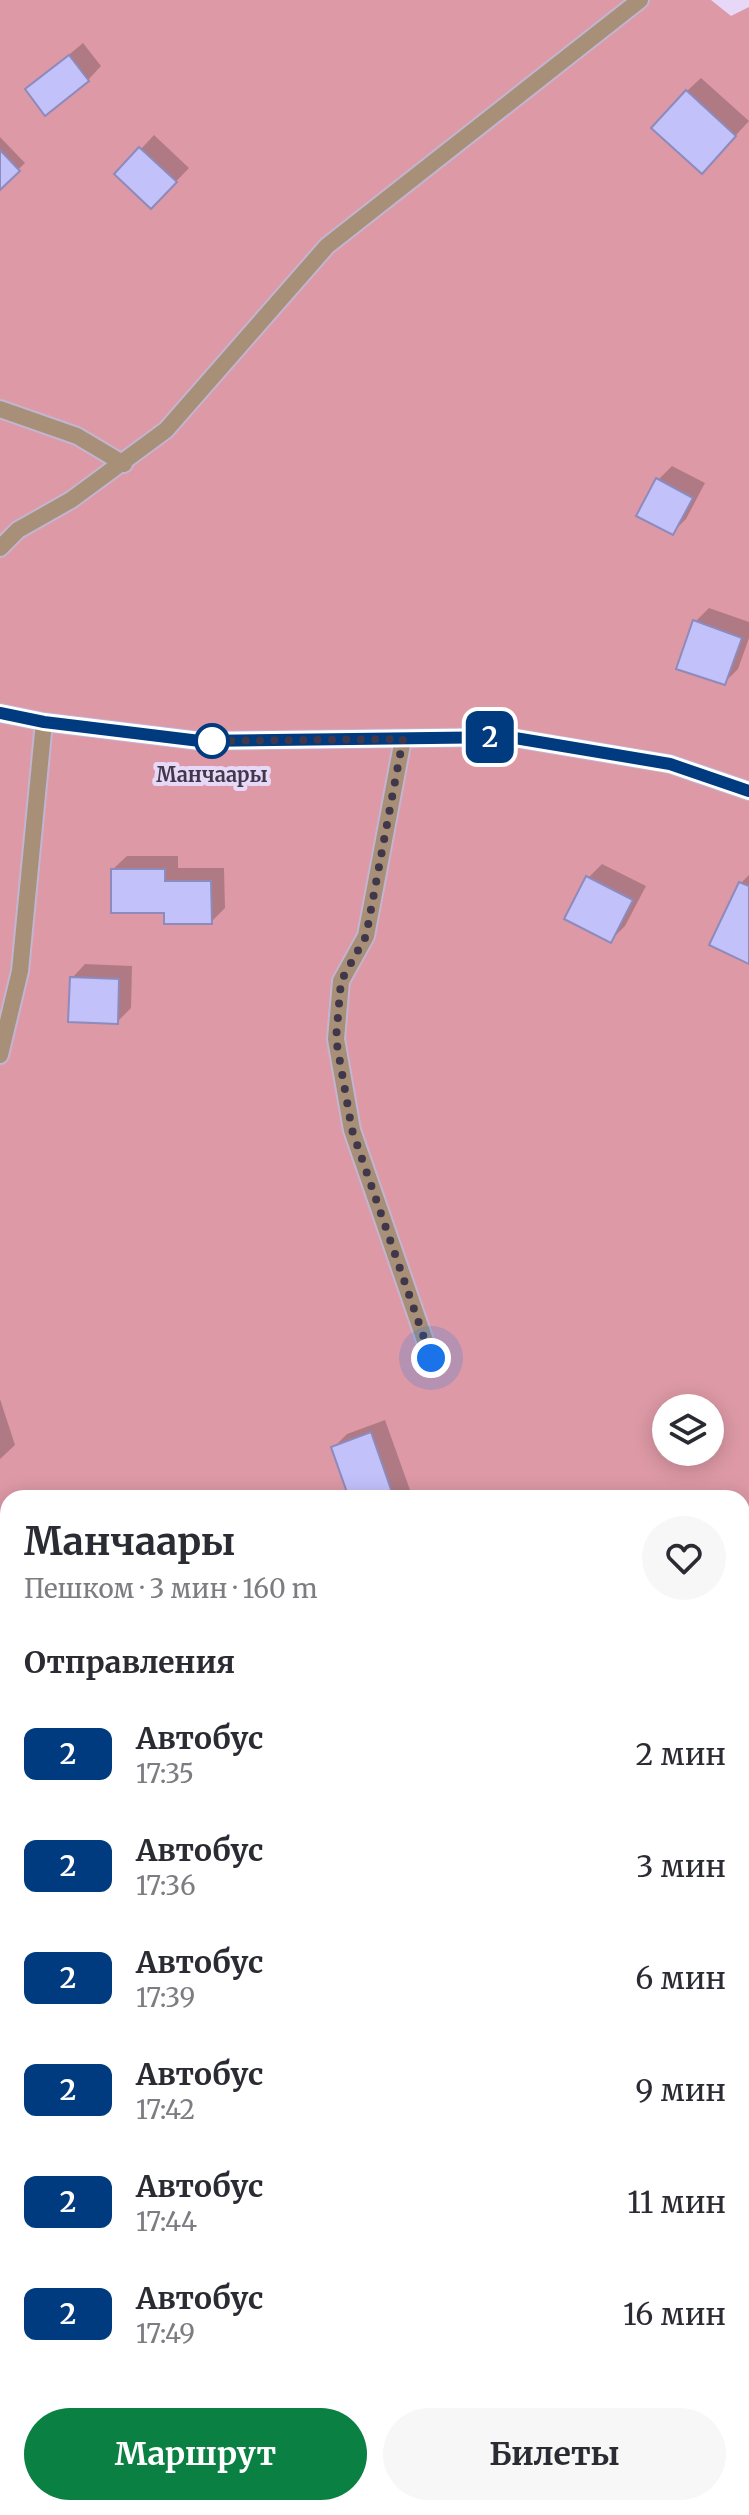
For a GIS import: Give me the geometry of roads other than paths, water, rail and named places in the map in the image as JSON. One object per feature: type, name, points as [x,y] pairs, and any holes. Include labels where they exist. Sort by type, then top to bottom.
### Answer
[{"type":"main road","points":[[0,713],[44,722],[200,741],[509,737],[670,764],[749,791]]},
{"type":"street","points":[[0,548],[18,530],[124,464],[196,400],[327,246],[640,0]]},
{"type":"street","points":[[0,409],[77,436],[124,464]]},
{"type":"street","points":[[0,1055],[20,971],[44,722]]},
{"type":"street","points":[[403,739],[366,936],[341,981],[336,1039],[352,1130],[431,1358]]},
{"type":"place","name":"Манчаары","points":[[212,741]]}]
